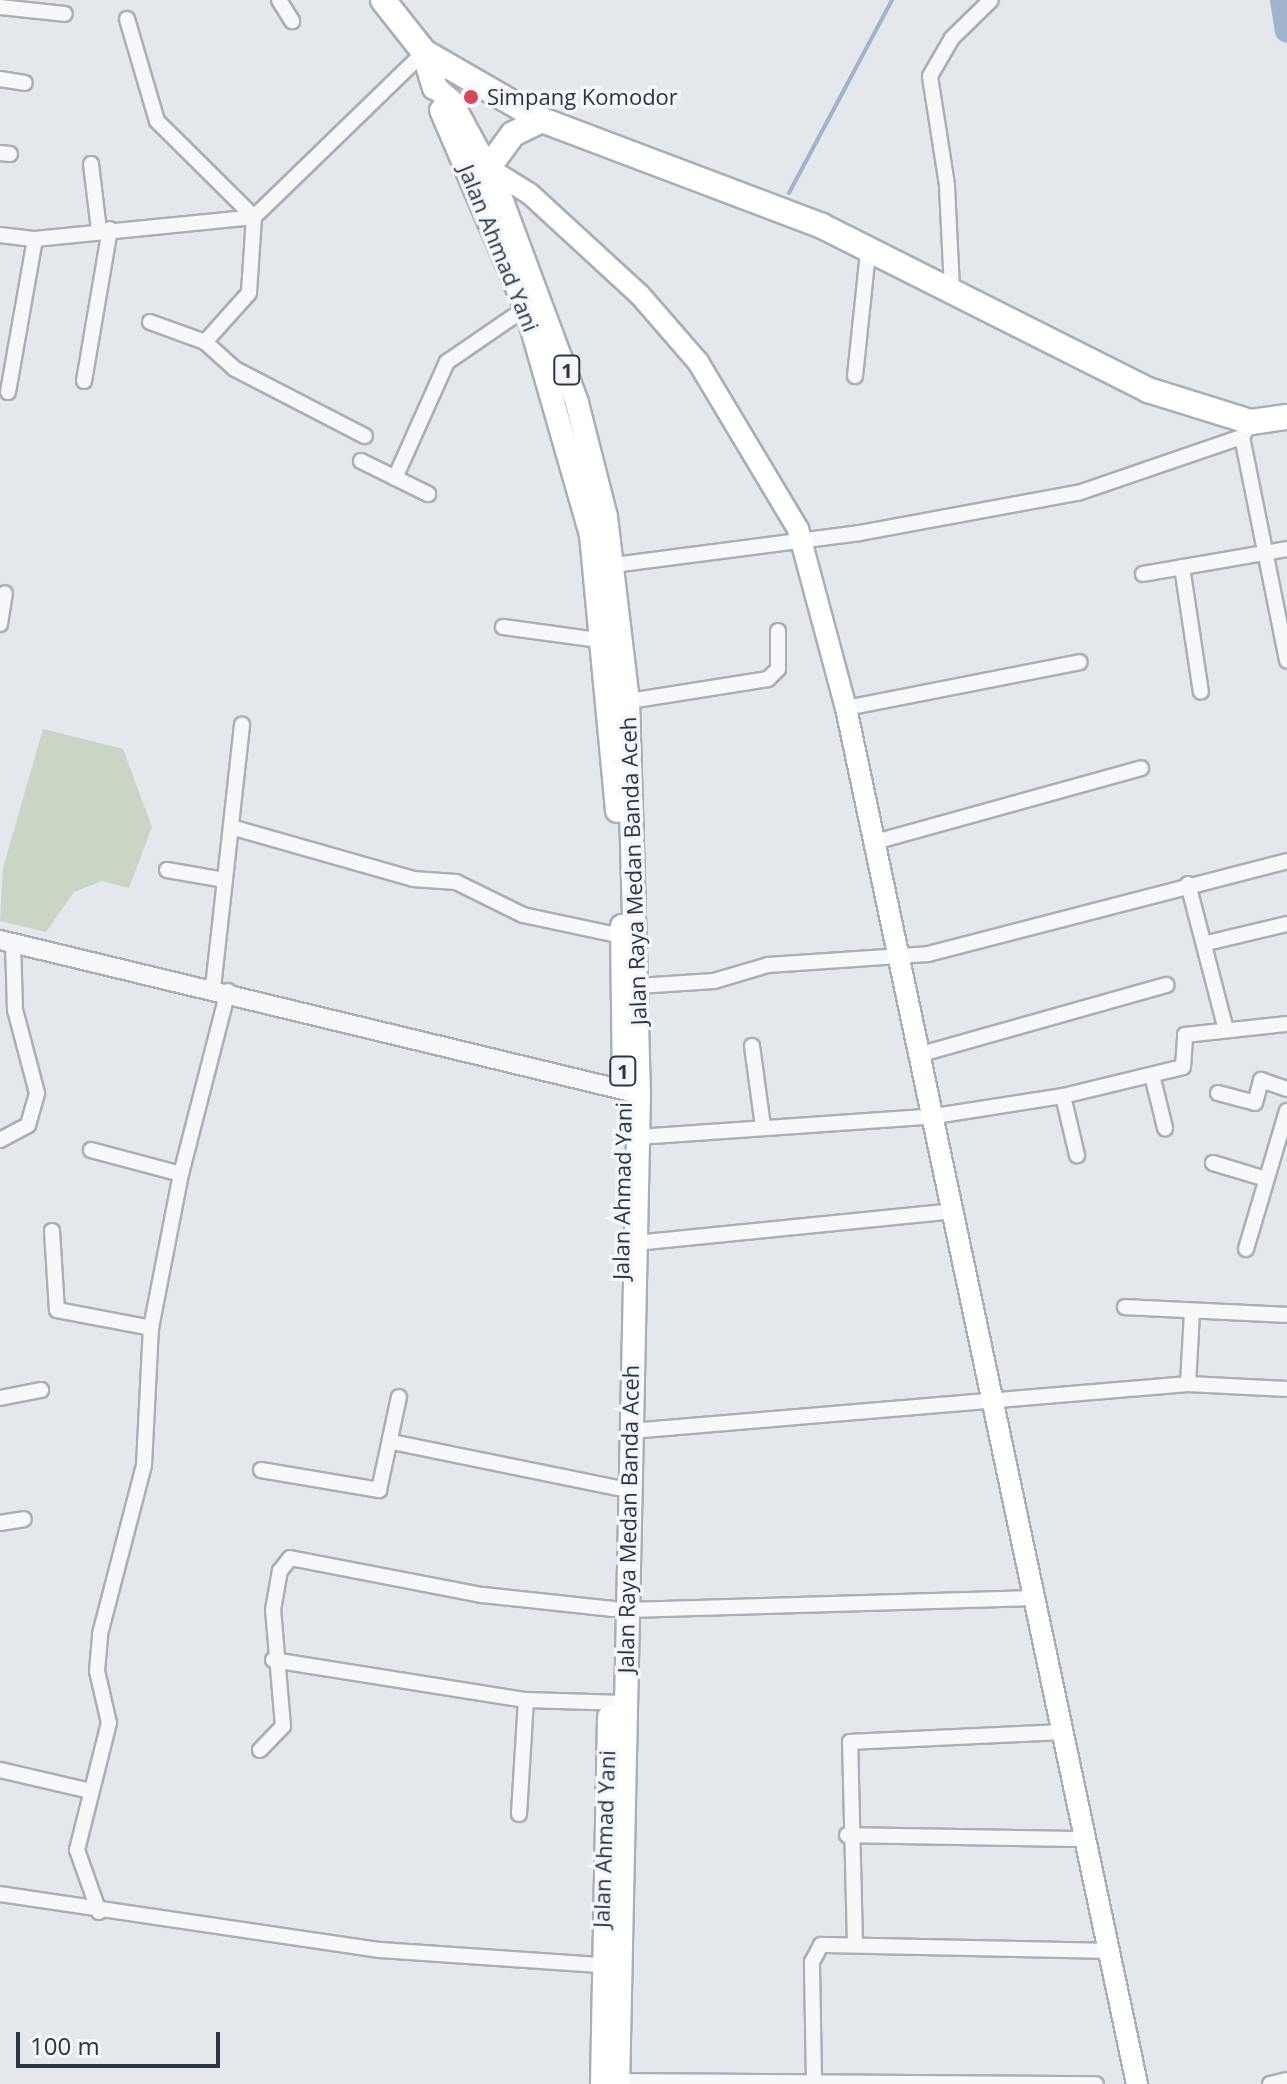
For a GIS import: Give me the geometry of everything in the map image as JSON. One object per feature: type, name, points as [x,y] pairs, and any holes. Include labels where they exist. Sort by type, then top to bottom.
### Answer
[{"type":"highway","name":"Jalan Raya Medan Banda Aceh","points":[[383,0],[424,52],[435,87]]},
{"type":"highway","points":[[424,52],[542,120],[737,190],[952,289],[1148,390],[1246,430],[1287,417]]},
{"type":"highway","points":[[488,168],[513,134],[542,120]]},
{"type":"main road","name":"Jalan Raya Medan Banda Aceh","points":[[435,87],[451,101],[488,168],[565,366],[614,565],[638,986],[631,1092],[638,1137],[631,1431],[620,1610]]},
{"type":"main road","name":"Jalan Ahmad Yani","points":[[435,87],[526,308],[591,535],[605,641],[620,703],[622,936],[631,1092],[618,1488],[620,1610],[617,1704],[599,1965],[610,2083]]},
{"type":"main road","points":[[488,168],[530,194],[640,295],[698,362],[749,438],[801,539],[846,708],[898,958],[935,1116],[1037,1598],[1106,1951],[1137,2084]]},
{"type":"main road","name":"Jalan Raya Medan Banda Aceh","points":[[610,2083],[617,1704]]},
{"type":"street","points":[[279,0],[292,21]]},
{"type":"street","points":[[952,289],[947,185],[930,76],[952,38],[991,0]]},
{"type":"street","points":[[0,7],[65,14]]},
{"type":"street","points":[[127,19],[157,121],[254,217],[249,293],[205,342]]},
{"type":"street","points":[[0,235],[35,239],[104,229],[254,217],[424,52]]},
{"type":"street","points":[[0,79],[25,83]]},
{"type":"street","points":[[84,381],[104,229],[91,164]]},
{"type":"street","points":[[8,392],[35,239]]},
{"type":"street","points":[[855,376],[868,252]]},
{"type":"street","points":[[395,478],[447,362],[526,308]]},
{"type":"street","points":[[150,322],[205,342],[235,369],[365,436]]},
{"type":"street","points":[[614,565],[801,539],[1078,493],[1246,430],[1264,553],[1287,661]]},
{"type":"street","points":[[361,461],[428,494]]},
{"type":"street","points":[[1143,574],[1287,549]]},
{"type":"street","points":[[1182,567],[1201,692]]},
{"type":"street","points":[[0,624],[5,593]]},
{"type":"street","points":[[503,627],[605,641]]},
{"type":"street","points":[[620,703],[768,679],[778,669],[778,631]]},
{"type":"street","points":[[846,708],[1080,662]]},
{"type":"street","points":[[99,1912],[77,1850],[109,1723],[97,1671],[100,1634],[148,1438],[151,1328],[220,990],[225,880],[242,725]]},
{"type":"street","points":[[875,842],[1141,768]]},
{"type":"street","points":[[231,827],[413,879],[456,882],[523,915],[622,936]]},
{"type":"street","points":[[638,986],[714,981],[768,965],[898,958],[1287,861]]},
{"type":"street","points":[[167,870],[225,880]]},
{"type":"street","points":[[1188,884],[1207,943],[1226,1030]]},
{"type":"street","points":[[1207,943],[1287,924]]},
{"type":"street","points":[[0,1140],[28,1125],[37,1093],[15,1010],[6,941],[220,990],[631,1092]]},
{"type":"street","points":[[921,1054],[1167,985]]},
{"type":"street","points":[[638,1137],[935,1116],[1063,1096],[1186,1065],[1181,1036],[1287,1024]]},
{"type":"street","points":[[752,1046],[763,1126]]},
{"type":"street","points":[[1152,1075],[1165,1128]]},
{"type":"street","points":[[1218,1093],[1255,1103],[1261,1080],[1287,1089]]},
{"type":"street","points":[[1063,1096],[1077,1155]]},
{"type":"street","points":[[1246,1249],[1287,1111]]},
{"type":"street","points":[[91,1150],[181,1174]]},
{"type":"street","points":[[1213,1163],[1266,1179]]},
{"type":"street","points":[[635,1243],[955,1211]]},
{"type":"street","points":[[52,1231],[57,1310],[151,1328]]},
{"type":"street","points":[[1125,1307],[1287,1315]]},
{"type":"street","points":[[1188,1384],[1192,1312]]},
{"type":"street","points":[[631,1431],[1188,1384],[1287,1389]]},
{"type":"street","points":[[0,1398],[41,1390]]},
{"type":"street","points":[[261,1470],[379,1490],[392,1442],[399,1397]]},
{"type":"street","points":[[392,1442],[618,1488]]},
{"type":"street","points":[[0,1523],[24,1519]]},
{"type":"street","points":[[260,1750],[283,1726],[273,1660],[275,1587],[285,1563],[298,1557],[483,1595],[620,1610],[1037,1598]]},
{"type":"street","points":[[273,1660],[526,1700],[617,1704]]},
{"type":"street","points":[[519,1814],[526,1700]]},
{"type":"street","points":[[855,1944],[847,1835],[854,1740],[1062,1732]]},
{"type":"street","points":[[0,1770],[90,1791]]},
{"type":"street","points":[[847,1835],[1083,1839]]},
{"type":"street","points":[[0,1894],[99,1912],[380,1950],[599,1965]]},
{"type":"street","points":[[814,2081],[813,1954],[821,1945],[1106,1951]]},
{"type":"street","points":[[1270,2084],[1287,2080]]},
{"type":"street","points":[[610,2083],[814,2081],[1096,2084]]},
{"type":"green space","points":[[43,729],[123,749],[152,827],[129,888],[102,881],[74,892],[46,932],[0,921],[3,868]]},
{"type":"waterway","points":[[789,193],[892,0]]},
{"type":"waterway","points":[[1282,0],[1287,31]]},
{"type":"place","name":"Simpang Komodor","points":[[471,97]]}]
